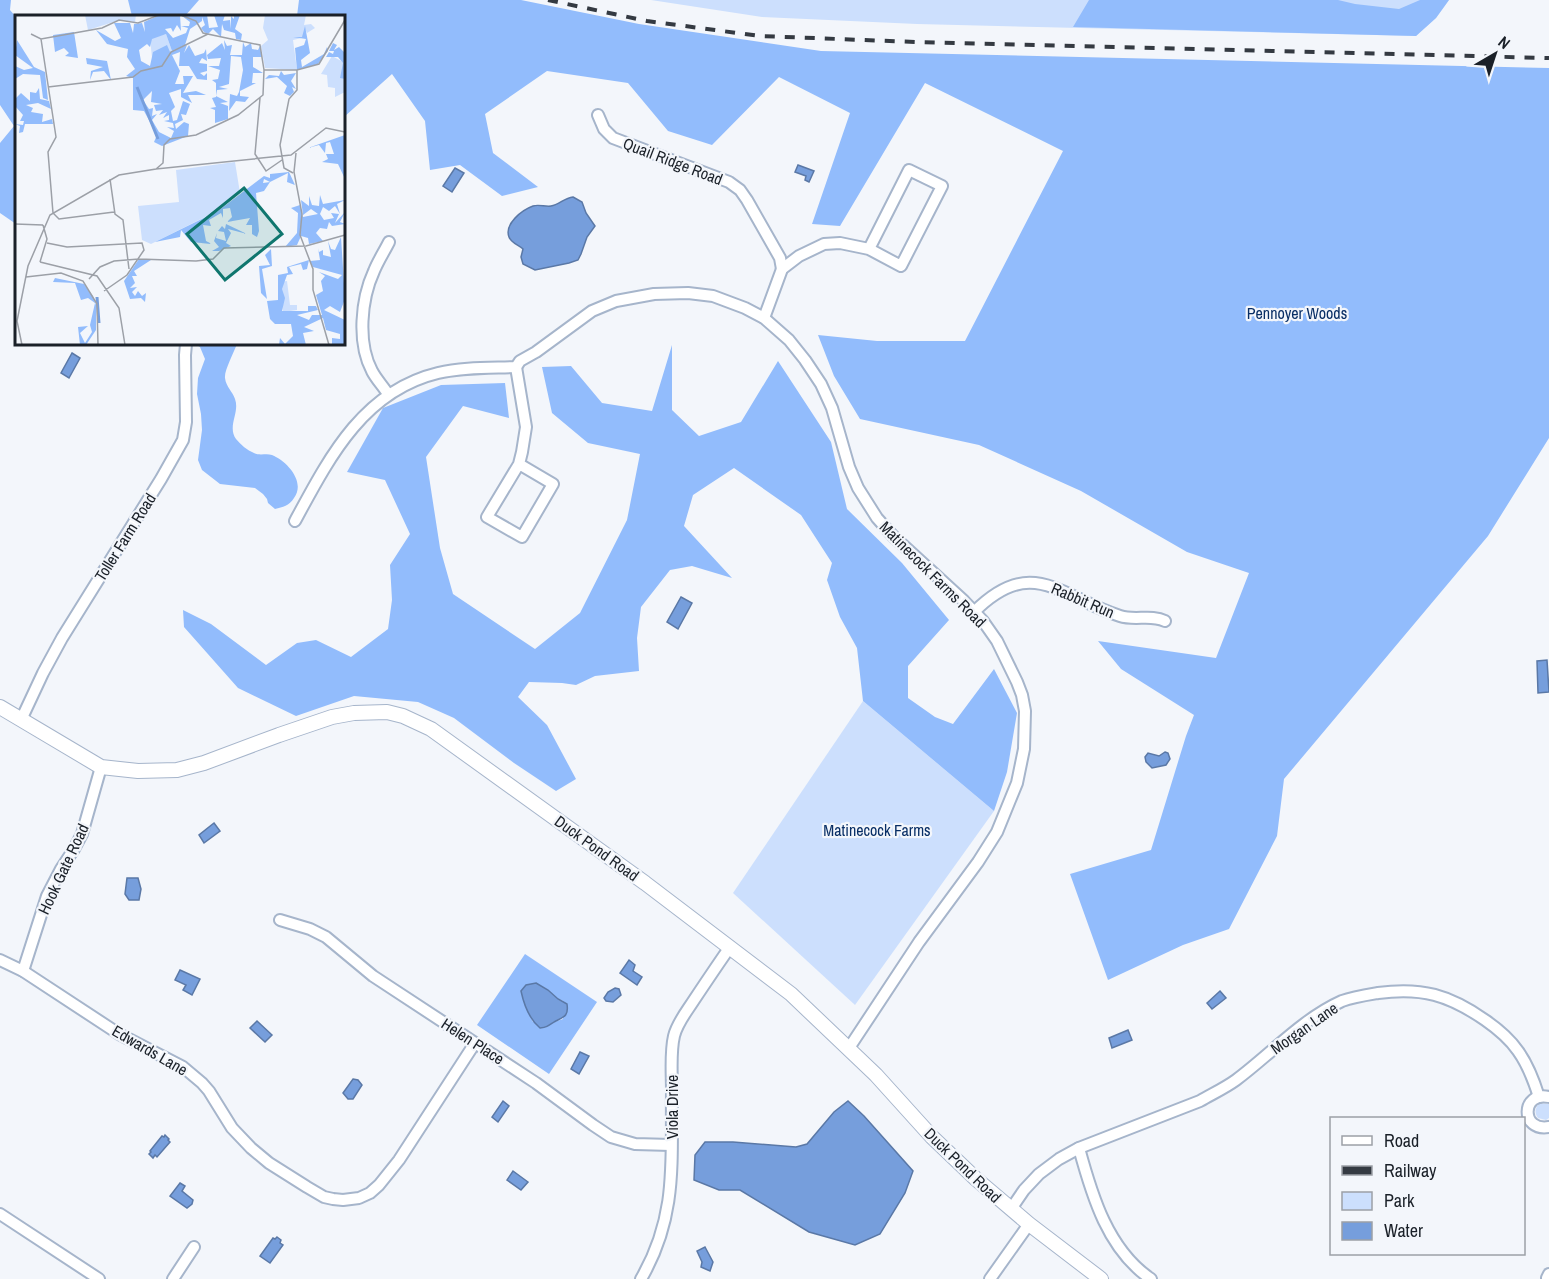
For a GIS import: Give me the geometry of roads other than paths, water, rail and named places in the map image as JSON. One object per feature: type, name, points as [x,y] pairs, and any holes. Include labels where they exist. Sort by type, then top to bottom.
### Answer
[{"type":"street","name":"Quail Ridge Road","points":[[598,115],[604,129],[613,138],[729,182],[740,190],[780,258],[782,269]]},
{"type":"street","points":[[764,318],[782,269],[799,256],[824,244],[840,243],[869,249],[901,266],[942,186],[909,170],[869,249]]},
{"type":"street","points":[[388,394],[372,371],[364,351],[362,327],[365,299],[373,273],[389,242]]},
{"type":"street","name":"Matinecock Farms Road","points":[[516,367],[520,361],[592,311],[616,301],[654,294],[688,293],[713,296],[764,318],[789,340],[821,384],[832,408],[849,467],[858,488],[877,518],[983,621],[997,641],[1022,695],[1024,749],[1017,783],[997,832],[978,862],[919,942],[849,1048]]},
{"type":"street","name":"Toller Farm Road","points":[[21,720],[62,638],[183,440],[186,422],[186,345]]},
{"type":"street","points":[[295,521],[321,472],[363,415],[388,394],[417,379],[439,372],[516,367],[526,427],[519,464],[488,517],[522,537],[553,484],[519,464]]},
{"type":"street","name":"Rabbit Run","points":[[974,612],[987,598],[1001,589],[1031,582],[1050,585],[1066,591],[1124,617],[1136,619],[1153,617],[1165,621]]},
{"type":"street","name":"Duck Pond Road","points":[[0,707],[101,767],[138,771],[177,770],[204,763],[332,717],[354,713],[387,712],[403,716],[431,729],[791,994],[849,1048],[932,1137],[976,1179],[1029,1224],[1101,1279]]},
{"type":"street","name":"Hook Gate Road","points":[[23,970],[47,896],[82,834],[101,767]]},
{"type":"street","name":"Helen Place","points":[[280,920],[310,929],[326,937],[374,976],[536,1083],[611,1137],[635,1144],[671,1145]]},
{"type":"street","name":"Viola Drive","points":[[641,1279],[658,1245],[670,1198],[674,1035],[684,1014],[730,947]]},
{"type":"street","name":"Edwards Lane","points":[[0,960],[23,970],[119,1034],[183,1066],[209,1091],[232,1128],[251,1148],[269,1163],[307,1187],[324,1197],[333,1199],[359,1198],[370,1193],[379,1185],[399,1160],[475,1043]]},
{"type":"street","name":"Morgan Lane","points":[[1011,1209],[1039,1174],[1059,1159],[1217,1092],[1236,1080],[1317,1015],[1343,1001],[1369,994],[1419,991],[1441,996],[1459,1003],[1502,1032],[1518,1050],[1544,1097],[1531,1102],[1528,1116],[1530,1121],[1537,1127],[1549,1127]]},
{"type":"street","points":[[1079,1149],[1092,1193],[1112,1237],[1139,1271],[1151,1279]]},
{"type":"street","points":[[0,1214],[99,1279]]},
{"type":"street","points":[[990,1279],[1029,1224]]},
{"type":"street","points":[[173,1279],[194,1247]]},
{"type":"water","points":[[798,165],[814,171],[809,182],[805,180],[806,176],[795,172]]},
{"type":"water","points":[[455,168],[464,173],[452,192],[443,186]]},
{"type":"water","points":[[573,197],[582,202],[595,226],[587,237],[578,260],[535,270],[523,264],[521,257],[523,249],[509,237],[511,223],[519,214],[533,206],[554,205]]},
{"type":"water","points":[[72,353],[80,358],[69,378],[61,373]]},
{"type":"water","points":[[681,597],[692,603],[678,629],[667,622]]},
{"type":"water","points":[[1547,660],[1549,692],[1538,693],[1537,661]]},
{"type":"water","points":[[1165,752],[1168,753],[1170,759],[1166,765],[1152,768],[1146,762],[1145,757],[1148,753],[1159,756]]},
{"type":"water","points":[[214,823],[220,831],[204,843],[199,835]]},
{"type":"water","points":[[127,878],[138,878],[141,889],[139,900],[129,900],[125,894]]},
{"type":"water","points":[[629,960],[635,965],[633,971],[642,977],[637,985],[620,973]]},
{"type":"water","points":[[180,970],[200,979],[192,995],[183,990],[186,985],[175,980]]},
{"type":"water","points":[[536,983],[567,1004],[563,1018],[540,1028],[528,1011],[521,991],[526,985]]},
{"type":"water","points":[[615,988],[619,989],[621,995],[613,1002],[606,1001],[604,998],[608,992]]},
{"type":"water","points":[[1220,991],[1226,998],[1212,1009],[1207,1003]]},
{"type":"water","points":[[257,1021],[272,1035],[265,1042],[250,1028]]},
{"type":"water","points":[[1128,1030],[1132,1040],[1112,1048],[1109,1038]]},
{"type":"water","points":[[580,1052],[589,1056],[579,1074],[571,1069]]},
{"type":"water","points":[[353,1079],[358,1080],[362,1085],[353,1099],[348,1099],[343,1093]]},
{"type":"water","points":[[503,1101],[509,1106],[498,1122],[492,1117]]},
{"type":"water","points":[[848,1101],[913,1171],[905,1193],[880,1234],[855,1245],[809,1232],[740,1190],[719,1190],[694,1180],[695,1155],[705,1142],[796,1147],[807,1144],[834,1112]]},
{"type":"water","points":[[165,1135],[170,1142],[157,1157],[155,1155],[153,1158],[149,1154],[150,1151]]},
{"type":"water","points":[[513,1171],[528,1182],[521,1190],[507,1180]]},
{"type":"water","points":[[180,1183],[185,1186],[182,1191],[193,1200],[187,1208],[170,1196]]},
{"type":"water","points":[[277,1237],[283,1245],[270,1263],[260,1256],[273,1238]]},
{"type":"water","points":[[705,1247],[713,1262],[710,1271],[701,1267],[702,1262],[697,1251]]},
{"type":"railway","points":[[548,0],[647,21],[760,36],[1549,58]]},
{"type":"park label","name":"Pennoyer Woods","points":[[1297,313]]},
{"type":"park label","name":"Matinecock Farms","points":[[877,830]]}]
